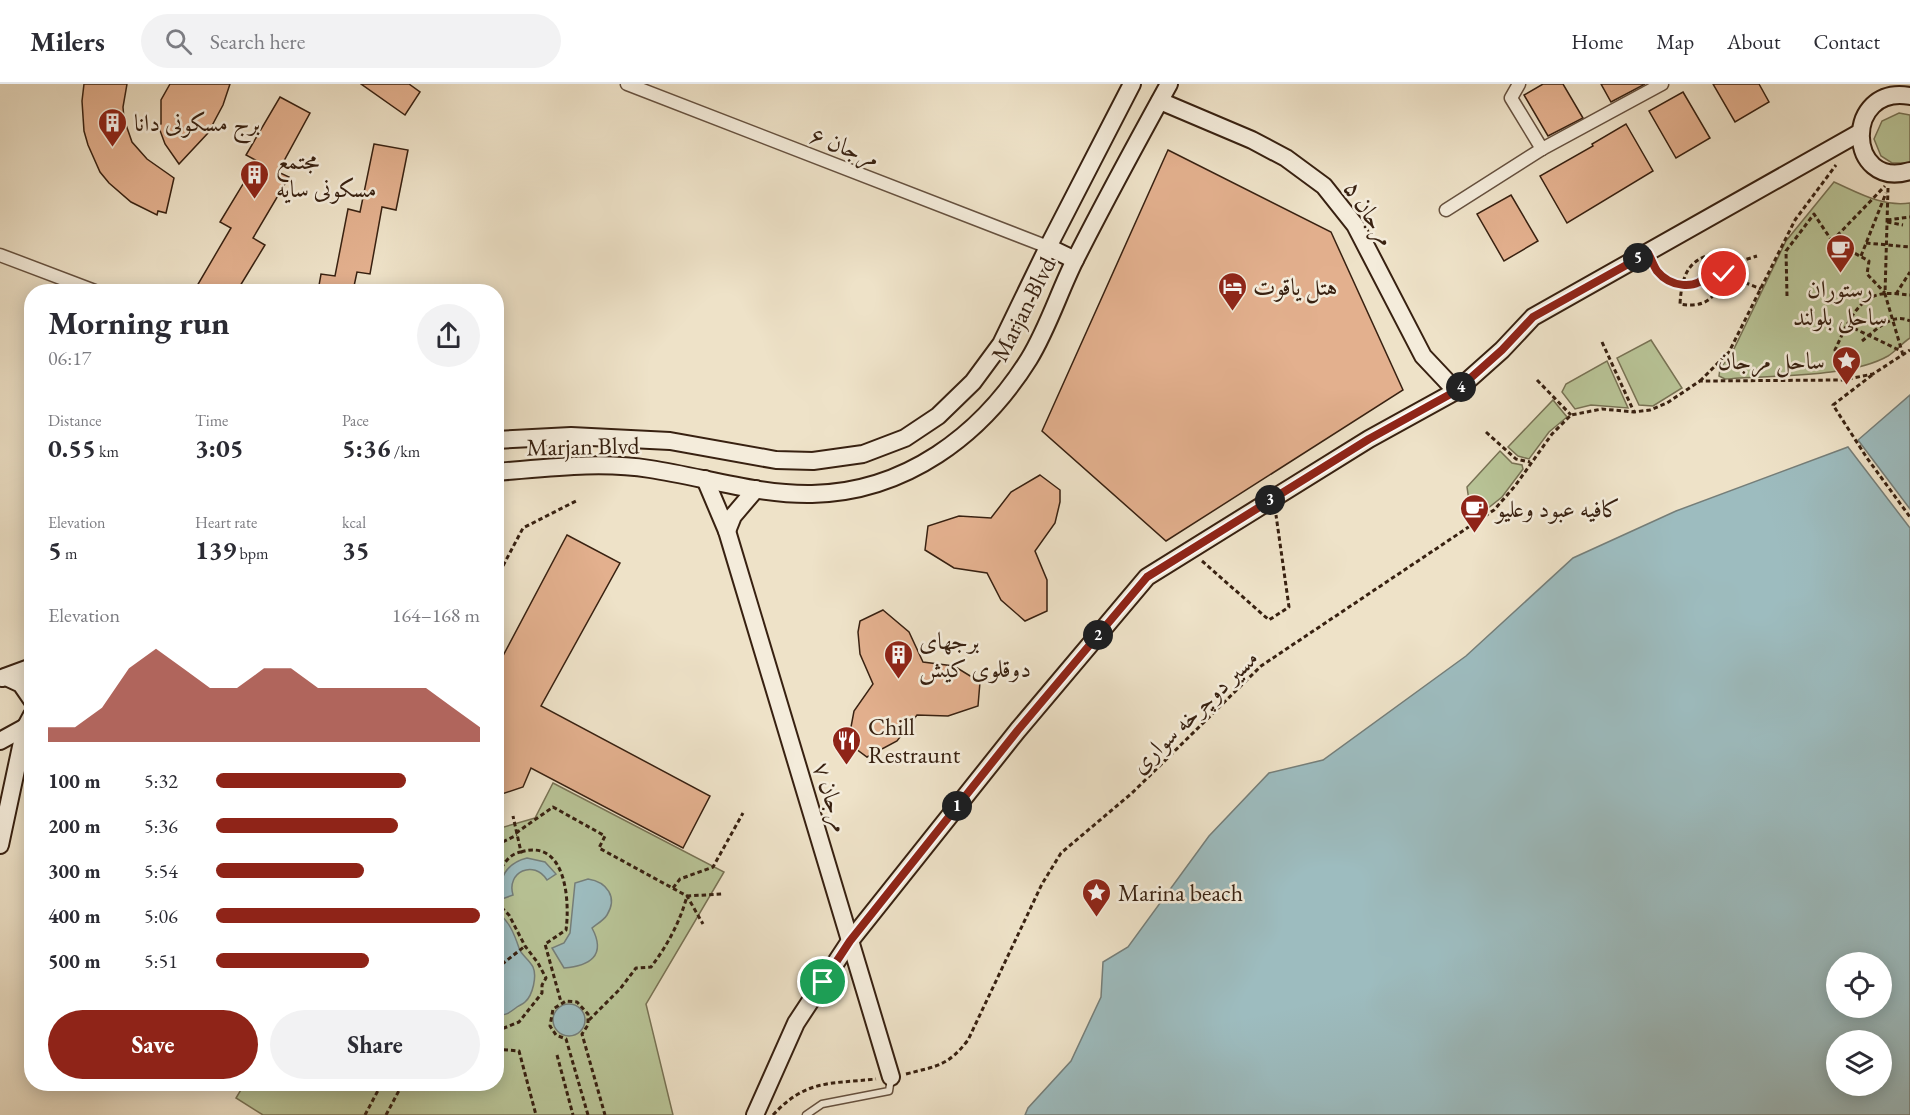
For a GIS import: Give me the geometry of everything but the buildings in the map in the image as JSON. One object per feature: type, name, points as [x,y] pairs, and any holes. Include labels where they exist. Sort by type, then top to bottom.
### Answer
[{"type":"street","name":"مرجان ۶","points":[[627,84],[1048,247]]},
{"type":"street","name":"Marjan Blvd","points":[[504,439],[571,436],[670,441],[776,460],[813,461],[863,454],[905,438],[938,416],[973,382],[1001,344],[1132,84]]},
{"type":"street","name":"Marjan Blvd","points":[[504,471],[570,466],[648,468],[756,489],[812,494],[868,486],[921,466],[956,442],[998,404],[1030,357],[1075,260],[1169,84]]},
{"type":"street","points":[[1519,84],[1511,98],[1542,149]]},
{"type":"street","points":[[1446,210],[1542,149],[1662,84]]},
{"type":"street","points":[[1888,84],[1870,106],[1861,123],[1859,133],[1864,152],[1877,167],[1896,173],[1910,171]]},
{"type":"street","points":[[1870,106],[1887,96],[1910,96]]},
{"type":"street","name":"مرجان ۵","points":[[1160,101],[1287,158],[1324,186],[1355,225],[1422,356],[1456,391]]},
{"type":"street","points":[[755,1115],[796,1023],[850,941],[1018,730],[1147,577],[1369,439],[1456,391],[1502,350],[1533,317],[1859,133]]},
{"type":"street","points":[[1048,247],[1075,260]]},
{"type":"street","points":[[0,255],[77,284]]},
{"type":"street","name":"مرجان ۷","points":[[705,479],[727,531],[891,1077]]},
{"type":"street","points":[[727,531],[733,516],[756,489]]},
{"type":"street","points":[[3,678],[24,670]]},
{"type":"street","points":[[3,678],[21,684],[24,688]]},
{"type":"street","points":[[0,741],[24,725]]},
{"type":"street","points":[[0,845],[24,743]]},
{"type":"lane","points":[[806,1115],[822,1104],[889,1091],[891,1077]]},
{"type":"path","points":[[1538,380],[1571,415],[1602,409],[1634,412],[1650,410],[1667,403],[1700,381],[1729,352],[1795,220],[1840,159]]},
{"type":"path","points":[[1832,241],[1888,182],[1885,293],[1902,353]]},
{"type":"path","points":[[1861,256],[1888,189]]},
{"type":"path","points":[[1787,296],[1786,251],[1814,214],[1832,241],[1869,261],[1867,273],[1885,293]]},
{"type":"path","points":[[1887,221],[1910,217]]},
{"type":"path","points":[[1887,221],[1903,225]]},
{"type":"path","points":[[1866,243],[1910,247]]},
{"type":"path","points":[[1727,252],[1724,274],[1713,297],[1704,303],[1689,306],[1680,304],[1681,285],[1687,270],[1701,256],[1727,252]]},
{"type":"path","points":[[1648,253],[1657,270],[1665,278],[1681,285],[1702,283],[1708,274],[1724,274],[1761,289]]},
{"type":"path","points":[[1725,266],[1757,256]]},
{"type":"path","points":[[1896,294],[1910,272]]},
{"type":"path","points":[[1843,380],[1835,350],[1847,325],[1866,302],[1875,295],[1885,293],[1910,295]]},
{"type":"path","points":[[1862,341],[1892,319],[1902,317],[1910,321]]},
{"type":"path","points":[[1847,325],[1902,353]]},
{"type":"path","points":[[1602,342],[1634,412]]},
{"type":"path","points":[[1910,350],[1902,353],[1833,405],[1866,458],[1910,517]]},
{"type":"path","points":[[1700,381],[1843,380],[1873,374]]},
{"type":"path","name":"مسیر دوچرخه سواری","points":[[774,1115],[786,1100],[811,1086],[891,1077],[940,1065],[954,1058],[968,1040],[1042,884],[1067,847],[1132,793],[1261,666],[1494,510],[1515,486],[1551,434],[1571,415]]},
{"type":"path","points":[[1486,432],[1516,459],[1530,462]]},
{"type":"path","points":[[1191,550],[1269,620],[1288,607],[1274,498]]},
{"type":"path","points":[[504,564],[523,528],[576,501]]},
{"type":"path","points":[[504,841],[553,807],[605,836],[598,848],[687,896],[703,924]]},
{"type":"path","points":[[673,888],[680,879],[713,867],[743,813]]},
{"type":"path","points":[[513,816],[521,852]]},
{"type":"path","points":[[504,865],[510,856],[528,850],[548,856],[559,865],[563,874],[567,896],[566,930],[545,944],[561,1002]]},
{"type":"path","points":[[687,896],[722,894]]},
{"type":"path","points":[[605,1115],[582,1034],[589,1020],[636,968],[651,967],[662,953],[682,913],[687,896]]},
{"type":"path","points":[[504,910],[546,978],[542,985],[542,993],[526,1015],[513,1026],[504,1028]]},
{"type":"path","points":[[504,963],[526,945]]},
{"type":"path","points":[[588,1115],[566,1039],[556,1035],[550,1026],[550,1014],[561,1002],[577,1002],[585,1009],[589,1020]]},
{"type":"path","points":[[504,1050],[519,1051],[536,1115]]},
{"type":"path","points":[[556,1055],[573,1115]]},
{"type":"path","points":[[365,1115],[378,1091]]},
{"type":"path","points":[[386,1115],[399,1091]]},
{"type":"green space","points":[[1899,113],[1910,115],[1910,163],[1892,163],[1881,156],[1874,139],[1882,121]]},
{"type":"green space","points":[[1834,182],[1880,201],[1910,203],[1910,338],[1888,356],[1853,368],[1786,376],[1725,379],[1719,376],[1720,368],[1730,357],[1786,241]]},
{"type":"green space","points":[[1651,340],[1682,388],[1653,406],[1639,405],[1617,358]]},
{"type":"green space","points":[[1607,361],[1628,408],[1591,405],[1575,409],[1562,392],[1566,384]]},
{"type":"green space","points":[[1553,400],[1567,417],[1549,432],[1529,459],[1518,456],[1508,447]]},
{"type":"green space","points":[[1500,451],[1512,463],[1522,465],[1523,469],[1502,497],[1472,521],[1467,487]]},
{"type":"green space","points":[[553,783],[724,872],[646,1004],[673,1115],[263,1115],[236,1098],[240,1091],[504,1091],[504,827],[535,818]]},
{"type":"water","points":[[1910,395],[1910,509],[1858,440]]},
{"type":"water","points":[[1848,447],[1910,528],[1910,1115],[1025,1115],[1028,1108],[1071,1061],[1101,997],[1103,962],[1128,947],[1209,836],[1269,773],[1323,760],[1466,656],[1573,558],[1676,511]]},
{"type":"water","points":[[527,858],[545,862],[556,874],[547,880],[535,870],[522,871],[514,880],[513,895],[504,898],[504,875],[520,860]]},
{"type":"water","points":[[588,879],[601,883],[609,891],[610,908],[604,919],[592,928],[597,946],[593,958],[581,965],[564,968],[552,948],[564,943],[570,933],[575,883]]},
{"type":"water","points":[[504,918],[511,928],[520,950],[533,967],[535,975],[528,999],[504,1014]]},
{"type":"water","points":[[569,1004],[580,1009],[585,1020],[580,1031],[569,1036],[558,1031],[553,1020],[558,1009]]},
{"type":"place","name":"برج مسکونی دانا","points":[[113,148]]},
{"type":"place","name":"مجتمع مسکونی سایه","points":[[255,200]]},
{"type":"place","name":"رستوران ساحلی بلولند","points":[[1840,274]]},
{"type":"place","name":"هتل یاقوت","points":[[1232,312]]},
{"type":"place","name":"ساحل مرجان","points":[[1846,386]]},
{"type":"place","name":"کافیه عبود وعلیو","points":[[1475,534]]},
{"type":"place","name":"برجهای دوقلوی کیش","points":[[898,680]]},
{"type":"place","name":"Chill Restraunt","points":[[847,766]]},
{"type":"place","name":"Marina beach","points":[[1097,918]]},
{"type":"route","points":[[823,982],[850,941],[1018,730],[1147,577],[1369,439],[1456,391],[1502,350],[1533,317],[1648,253],[1657,270],[1665,278],[1681,285],[1702,283],[1708,274],[1724,274]]}]
